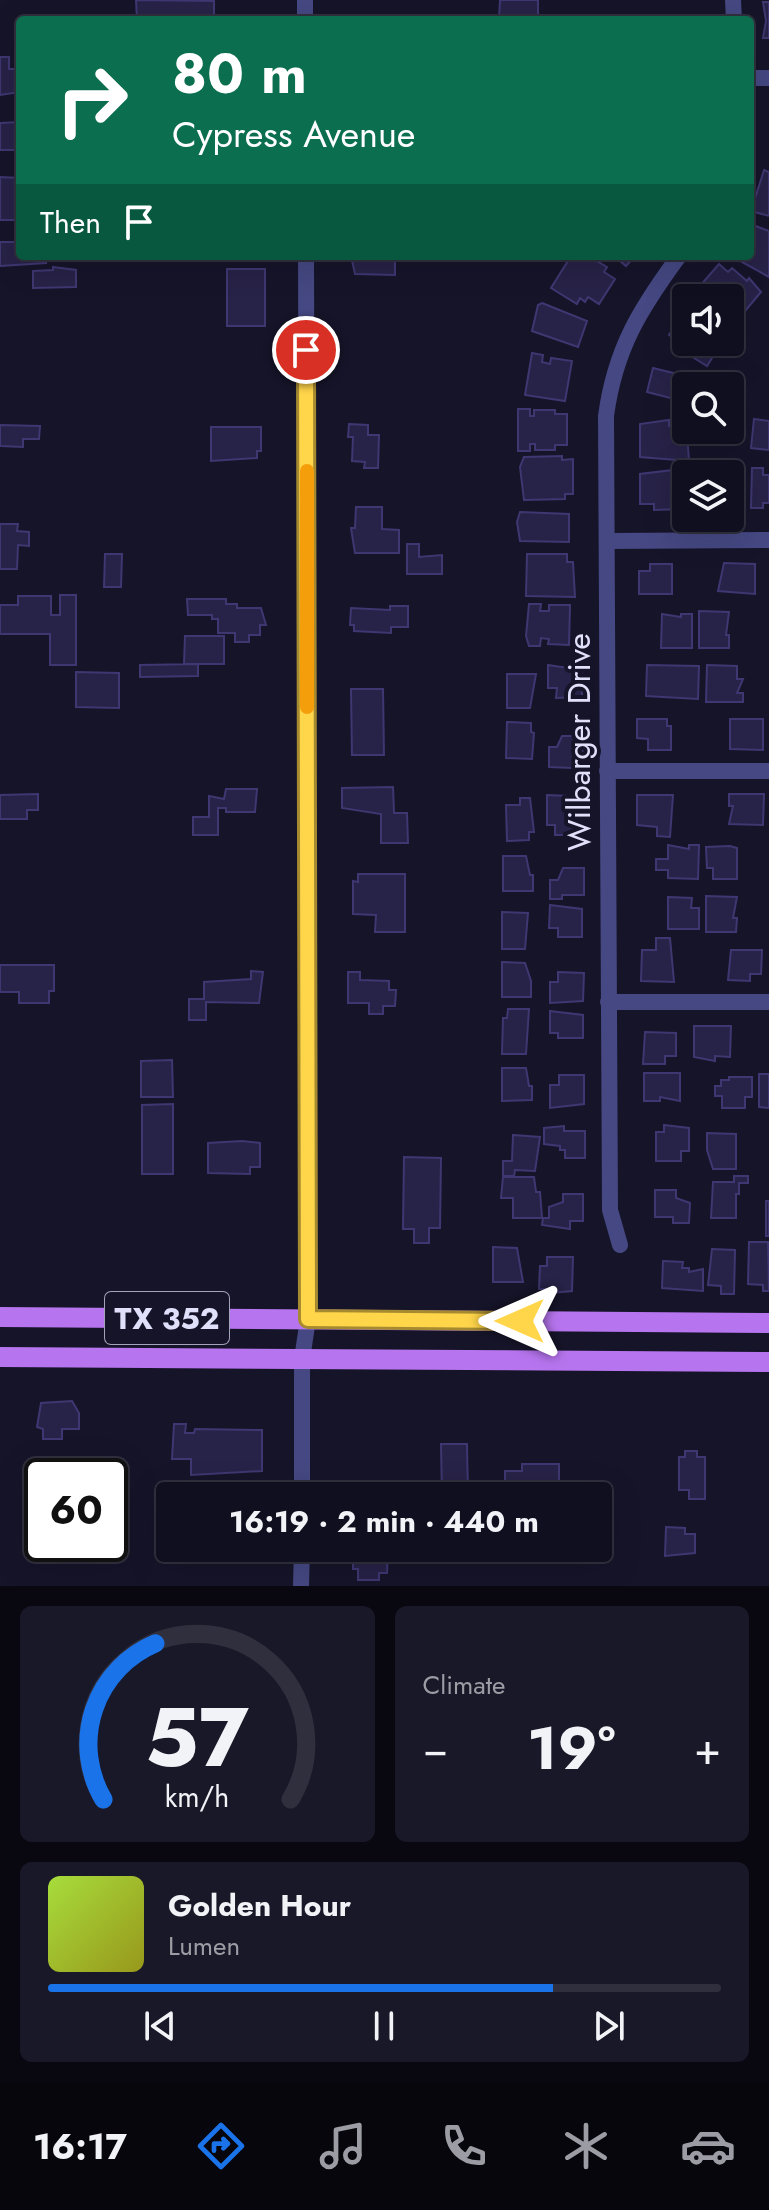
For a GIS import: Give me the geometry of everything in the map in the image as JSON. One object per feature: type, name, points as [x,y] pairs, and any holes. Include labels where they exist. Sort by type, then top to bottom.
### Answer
[{"type":"main road","name":"TX 352","points":[[0,1317],[769,1323]]},
{"type":"main road","name":"TX 352","points":[[0,1357],[769,1362]]},
{"type":"street","points":[[302,1482],[302,1359],[308,1319],[306,260]]},
{"type":"street","name":"Wilbarger Drive","points":[[620,1245],[610,1210],[606,416],[610,383],[638,311],[676,260]]},
{"type":"street","points":[[607,541],[769,540]]},
{"type":"street","points":[[607,771],[769,771]]},
{"type":"street","points":[[608,1002],[769,1002]]},
{"type":"street","points":[[301,1586],[302,1562]]},
{"type":"building","points":[[136,0],[214,1],[214,16],[137,16]]},
{"type":"building","points":[[500,0],[538,0],[538,16],[499,16]]},
{"type":"building","points":[[763,2],[769,2],[769,38],[763,38],[766,21]]},
{"type":"building","points":[[0,57],[9,57],[9,69],[16,69],[16,93],[0,95]]},
{"type":"building","points":[[16,122],[16,150],[0,150],[0,123]]},
{"type":"building","points":[[764,170],[769,172],[769,216],[754,212]]},
{"type":"building","points":[[0,177],[16,178],[16,220],[0,220]]},
{"type":"building","points":[[754,225],[769,231],[769,277],[739,260],[754,260]]},
{"type":"building","points":[[0,242],[16,242],[16,260],[46,260],[46,263],[0,266]]},
{"type":"building","points":[[352,260],[395,260],[395,275],[355,274]]},
{"type":"building","points":[[568,260],[595,260],[607,267],[604,272],[615,279],[599,304],[588,297],[585,302],[580,298],[577,304],[551,288]]},
{"type":"building","points":[[719,264],[728,272],[732,268],[747,281],[749,278],[761,292],[744,312],[744,284],[702,284]]},
{"type":"building","points":[[53,267],[76,270],[76,287],[33,288],[33,271],[53,270]]},
{"type":"building","points":[[227,269],[265,269],[265,326],[227,326]]},
{"type":"building","points":[[542,303],[587,321],[578,347],[532,331],[538,305]]},
{"type":"building","points":[[532,353],[543,355],[542,362],[550,364],[551,358],[572,361],[565,401],[525,395]]},
{"type":"building","points":[[691,356],[713,356],[707,366]]},
{"type":"building","points":[[653,368],[672,373],[672,398],[647,392]]},
{"type":"building","points":[[518,409],[530,409],[530,416],[534,416],[534,410],[555,410],[555,414],[567,414],[567,445],[555,445],[555,450],[535,450],[535,444],[530,444],[530,451],[518,451]]},
{"type":"building","points":[[754,419],[769,421],[769,450],[751,448]]},
{"type":"building","points":[[669,420],[669,426],[672,426],[672,444],[688,444],[689,460],[640,457],[640,424]]},
{"type":"building","points":[[349,424],[368,425],[368,435],[379,435],[378,468],[364,468],[365,462],[352,461],[353,437],[348,437]]},
{"type":"building","points":[[0,425],[40,426],[39,439],[23,439],[23,447],[0,446]]},
{"type":"building","points":[[211,427],[261,427],[261,451],[257,451],[257,458],[211,461]]},
{"type":"building","points":[[562,456],[562,460],[573,459],[573,494],[565,494],[565,499],[524,500],[520,467],[524,457]]},
{"type":"building","points":[[752,468],[763,468],[763,475],[769,475],[769,503],[763,503],[763,508],[751,508]]},
{"type":"building","points":[[672,470],[672,509],[654,510],[654,504],[640,504],[640,474]]},
{"type":"building","points":[[356,507],[382,507],[382,529],[399,530],[399,553],[355,553],[351,528],[355,528]]},
{"type":"building","points":[[520,512],[569,514],[569,542],[520,541],[517,522]]},
{"type":"building","points":[[0,524],[18,524],[17,531],[29,532],[29,546],[18,545],[17,569],[0,569]]},
{"type":"building","points":[[407,544],[419,544],[419,557],[442,555],[442,574],[407,574]]},
{"type":"building","points":[[105,554],[122,554],[121,587],[104,587]]},
{"type":"building","points":[[527,554],[567,554],[567,562],[573,562],[575,597],[526,596]]},
{"type":"building","points":[[724,563],[755,564],[755,594],[718,591]]},
{"type":"building","points":[[650,564],[672,564],[672,594],[639,594],[639,571],[650,571]]},
{"type":"building","points":[[60,595],[76,595],[76,665],[50,665],[50,634],[0,634],[0,605],[18,605],[18,596],[51,596],[51,615],[60,615]]},
{"type":"building","points":[[187,599],[226,599],[226,604],[237,604],[237,608],[261,608],[266,625],[260,625],[260,635],[249,635],[249,642],[235,642],[235,633],[218,633],[218,619],[212,619],[212,615],[188,615]]},
{"type":"building","points":[[529,604],[541,604],[540,611],[549,611],[549,605],[570,605],[569,645],[548,644],[549,639],[541,638],[540,646],[529,646],[526,636]]},
{"type":"building","points":[[390,606],[408,606],[408,627],[391,627],[391,633],[354,631],[354,625],[350,625],[351,608],[390,610]]},
{"type":"building","points":[[699,611],[729,612],[726,635],[729,635],[729,648],[699,648]]},
{"type":"building","points":[[662,614],[681,617],[681,614],[692,614],[692,648],[661,648]]},
{"type":"building","points":[[185,636],[224,636],[224,664],[184,664]]},
{"type":"building","points":[[198,664],[198,676],[140,677],[140,665]]},
{"type":"building","points":[[548,665],[582,670],[582,697],[556,698],[557,688],[548,688]]},
{"type":"building","points":[[647,665],[699,666],[698,699],[646,696]]},
{"type":"building","points":[[707,665],[737,666],[737,679],[743,679],[737,693],[743,693],[743,702],[706,702]]},
{"type":"building","points":[[76,672],[119,673],[119,708],[76,707]]},
{"type":"building","points":[[507,674],[536,674],[530,708],[507,708]]},
{"type":"building","points":[[351,689],[383,689],[384,755],[352,755]]},
{"type":"building","points":[[637,719],[667,719],[667,726],[671,726],[671,750],[648,750],[648,739],[637,738]]},
{"type":"building","points":[[730,719],[763,719],[763,750],[730,749]]},
{"type":"building","points":[[507,722],[531,723],[531,732],[534,733],[532,759],[506,758]]},
{"type":"building","points":[[562,736],[583,736],[583,762],[572,762],[572,768],[549,767],[549,747],[557,747]]},
{"type":"building","points":[[393,787],[394,813],[407,813],[408,843],[381,843],[381,814],[342,808],[342,788]]},
{"type":"building","points":[[226,789],[257,789],[255,812],[226,812],[226,808],[218,808],[218,835],[193,835],[193,817],[209,817],[209,796],[224,799]]},
{"type":"building","points":[[38,794],[38,810],[27,810],[27,819],[0,819],[0,795]]},
{"type":"building","points":[[729,794],[764,794],[763,825],[729,824],[733,806],[729,806]]},
{"type":"building","points":[[547,795],[569,796],[569,806],[581,807],[581,835],[555,835],[555,825],[547,825]]},
{"type":"building","points":[[637,795],[673,795],[670,837],[657,836],[657,827],[637,825]]},
{"type":"building","points":[[520,798],[530,798],[534,832],[529,832],[529,840],[507,841],[506,805],[520,805]]},
{"type":"building","points":[[668,845],[689,849],[689,845],[699,845],[698,879],[668,878],[668,870],[656,870],[656,859],[668,859]]},
{"type":"building","points":[[706,847],[737,848],[737,879],[713,879],[713,868],[707,868]]},
{"type":"building","points":[[503,856],[526,856],[530,875],[533,875],[533,891],[503,891]]},
{"type":"building","points":[[563,868],[584,868],[584,895],[562,895],[562,899],[550,899],[550,880],[558,880]]},
{"type":"building","points":[[358,874],[405,874],[405,932],[375,932],[376,915],[353,914],[353,881],[358,882]]},
{"type":"building","points":[[706,896],[737,897],[733,918],[737,918],[736,932],[706,932]]},
{"type":"building","points":[[668,897],[692,898],[691,908],[699,908],[699,929],[668,929]]},
{"type":"building","points":[[550,905],[582,909],[582,937],[558,937],[558,928],[549,928]]},
{"type":"building","points":[[502,912],[528,913],[525,949],[502,949]]},
{"type":"building","points":[[656,938],[670,938],[674,982],[641,981],[642,950],[656,950]]},
{"type":"building","points":[[731,950],[762,950],[761,974],[750,974],[750,981],[728,980]]},
{"type":"building","points":[[502,962],[525,963],[531,981],[531,997],[502,997]]},
{"type":"building","points":[[0,965],[54,965],[54,991],[49,991],[49,1003],[19,1003],[19,992],[0,992]]},
{"type":"building","points":[[251,971],[263,972],[259,1003],[206,1002],[206,1020],[189,1020],[189,999],[204,999],[204,982],[251,979]]},
{"type":"building","points":[[348,972],[360,972],[360,980],[389,981],[389,990],[396,990],[395,1006],[383,1006],[383,1014],[369,1014],[369,1003],[348,1003]]},
{"type":"building","points":[[558,972],[584,973],[583,1001],[550,1003],[550,982],[558,982]]},
{"type":"building","points":[[508,1009],[529,1009],[526,1054],[502,1054],[503,1018],[507,1018]]},
{"type":"building","points":[[550,1011],[583,1015],[583,1038],[558,1038],[558,1033],[550,1033]]},
{"type":"building","points":[[694,1026],[731,1026],[730,1057],[715,1056],[715,1061],[694,1057]]},
{"type":"building","points":[[645,1032],[676,1033],[676,1056],[665,1056],[665,1064],[643,1064]]},
{"type":"building","points":[[172,1060],[173,1097],[141,1097],[141,1061]]},
{"type":"building","points":[[502,1068],[526,1068],[529,1086],[532,1086],[532,1100],[502,1101]]},
{"type":"building","points":[[644,1073],[680,1073],[680,1101],[660,1097],[660,1101],[644,1101]]},
{"type":"building","points":[[759,1074],[769,1074],[769,1108],[759,1107]]},
{"type":"building","points":[[559,1075],[584,1075],[584,1104],[550,1108],[550,1085],[559,1085]]},
{"type":"building","points":[[729,1077],[752,1077],[752,1097],[745,1097],[745,1108],[722,1108],[722,1096],[715,1096],[715,1086],[721,1086],[721,1080],[729,1080]]},
{"type":"building","points":[[173,1104],[173,1174],[142,1174],[142,1105]]},
{"type":"building","points":[[664,1125],[689,1128],[689,1151],[681,1151],[681,1161],[656,1161],[656,1132],[664,1132]]},
{"type":"building","points":[[564,1126],[564,1131],[585,1131],[585,1158],[565,1158],[565,1150],[560,1150],[560,1146],[544,1144],[544,1128]]},
{"type":"building","points":[[707,1133],[736,1134],[736,1169],[713,1169],[707,1150]]},
{"type":"building","points":[[513,1135],[540,1137],[535,1171],[515,1170],[514,1176],[503,1176],[503,1161],[512,1161]]},
{"type":"building","points":[[208,1143],[260,1143],[260,1167],[250,1167],[250,1174],[208,1173]]},
{"type":"building","points":[[404,1157],[441,1158],[440,1228],[429,1228],[429,1243],[414,1243],[414,1229],[403,1229]]},
{"type":"building","points":[[734,1176],[748,1176],[748,1183],[739,1183],[736,1218],[711,1218],[713,1182],[734,1182]]},
{"type":"building","points":[[503,1177],[534,1177],[536,1192],[540,1192],[542,1218],[513,1218],[513,1198],[501,1198]]},
{"type":"building","points":[[655,1190],[676,1190],[676,1198],[690,1203],[689,1223],[673,1223],[673,1217],[655,1217]]},
{"type":"building","points":[[563,1194],[583,1194],[583,1221],[570,1221],[570,1229],[542,1225],[543,1218],[549,1218],[549,1207],[563,1202]]},
{"type":"building","points":[[766,1201],[769,1201],[769,1236],[766,1236]]},
{"type":"building","points":[[749,1242],[768,1242],[769,1291],[763,1291],[763,1285],[748,1284]]},
{"type":"building","points":[[493,1247],[517,1248],[523,1282],[493,1282]]},
{"type":"building","points":[[712,1249],[735,1250],[734,1294],[721,1294],[721,1286],[708,1285]]},
{"type":"building","points":[[547,1257],[573,1257],[572,1291],[552,1293],[552,1289],[539,1289],[540,1266],[547,1266]]},
{"type":"building","points":[[663,1261],[683,1262],[682,1268],[689,1268],[689,1272],[703,1269],[703,1291],[662,1288]]},
{"type":"building","points":[[72,1401],[79,1413],[79,1429],[62,1429],[62,1439],[43,1439],[43,1429],[37,1427],[41,1403]]},
{"type":"building","points":[[174,1424],[186,1424],[185,1433],[194,1433],[195,1429],[262,1430],[262,1471],[191,1475],[191,1459],[172,1459]]},
{"type":"building","points":[[441,1444],[467,1444],[468,1482],[442,1482]]},
{"type":"building","points":[[685,1451],[697,1451],[697,1457],[705,1457],[705,1499],[689,1499],[689,1490],[679,1490],[679,1457],[685,1457]]},
{"type":"building","points":[[522,1464],[559,1464],[559,1482],[505,1482],[505,1471],[522,1471]]},
{"type":"building","points":[[666,1527],[685,1528],[685,1534],[695,1534],[695,1553],[665,1556]]},
{"type":"building","points":[[353,1562],[387,1562],[387,1573],[379,1573],[379,1580],[358,1580],[358,1569],[353,1569]]},
{"type":"slow traffic","points":[[307,471],[307,707]]},
{"type":"route","points":[[306,350],[308,1319],[520,1321]]}]
